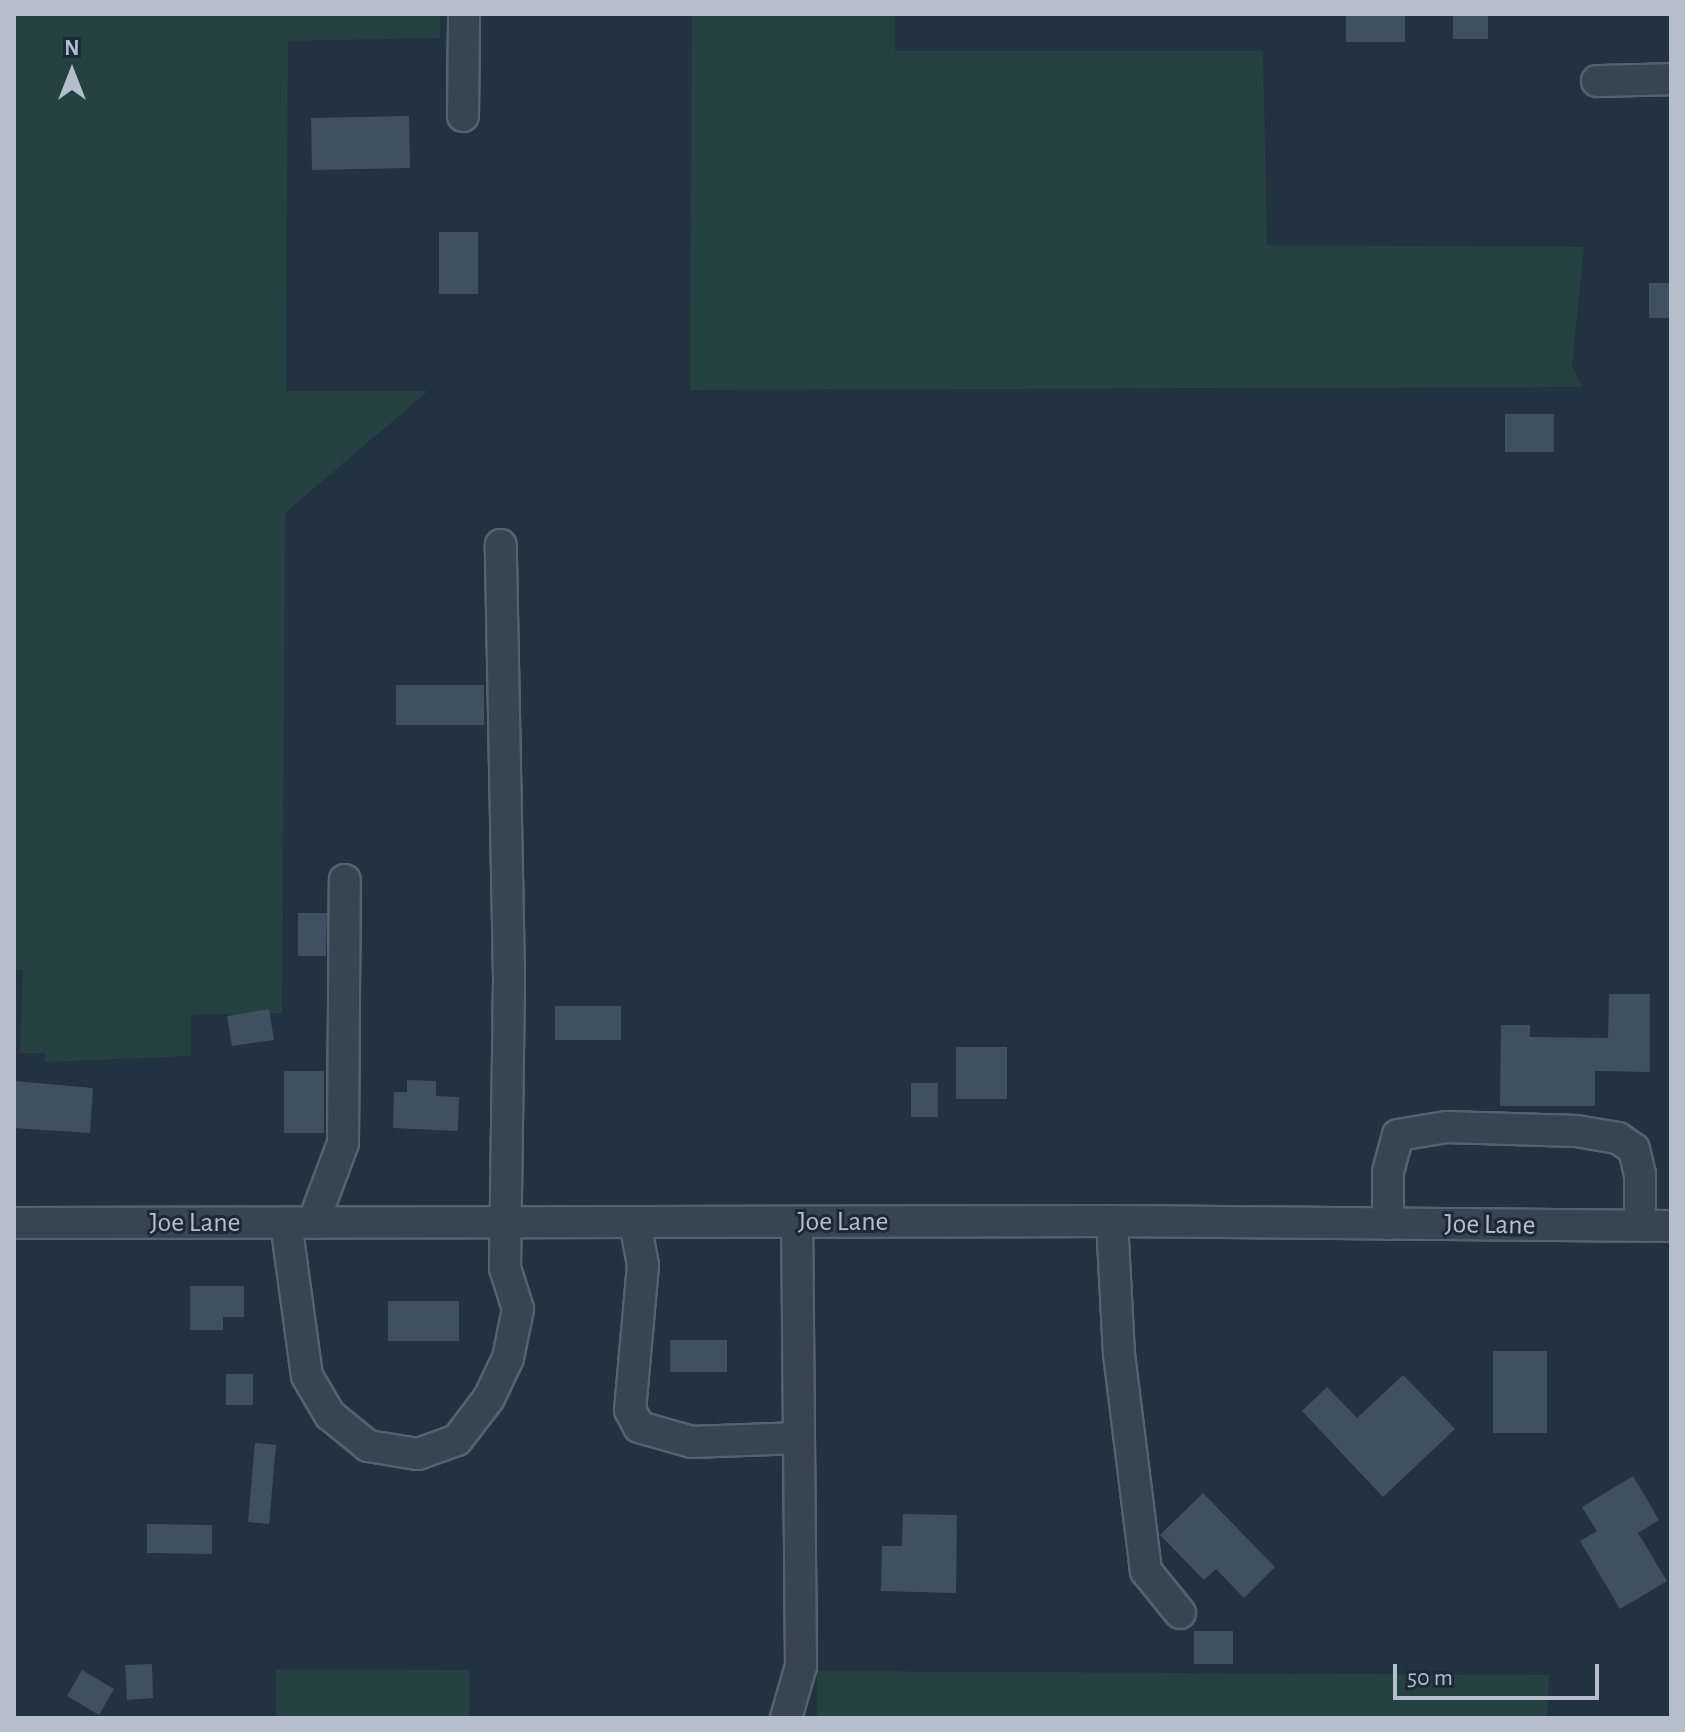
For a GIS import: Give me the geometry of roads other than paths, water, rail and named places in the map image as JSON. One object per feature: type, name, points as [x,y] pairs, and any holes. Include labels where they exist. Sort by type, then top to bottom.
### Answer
[{"type":"street","points":[[463,116],[464,14]]},
{"type":"street","points":[[1597,81],[1671,79]]},
{"type":"street","points":[[345,880],[343,1143],[300,1223],[307,1376],[330,1415],[368,1446],[418,1454],[457,1440],[489,1398],[508,1358],[518,1309],[505,1268],[509,976],[501,545]]},
{"type":"street","points":[[1388,1224],[1388,1172],[1398,1135],[1447,1127],[1576,1131],[1618,1138],[1634,1149],[1640,1174],[1640,1226]]},
{"type":"street","points":[[1112,1221],[1119,1354],[1146,1571],[1180,1613]]},
{"type":"street","name":"Joe Lane","points":[[14,1223],[1112,1221],[1671,1226]]},
{"type":"street","points":[[635,1222],[643,1265],[630,1410],[639,1427],[692,1442],[799,1438]]},
{"type":"street","points":[[786,1718],[801,1666],[797,1222]]}]
